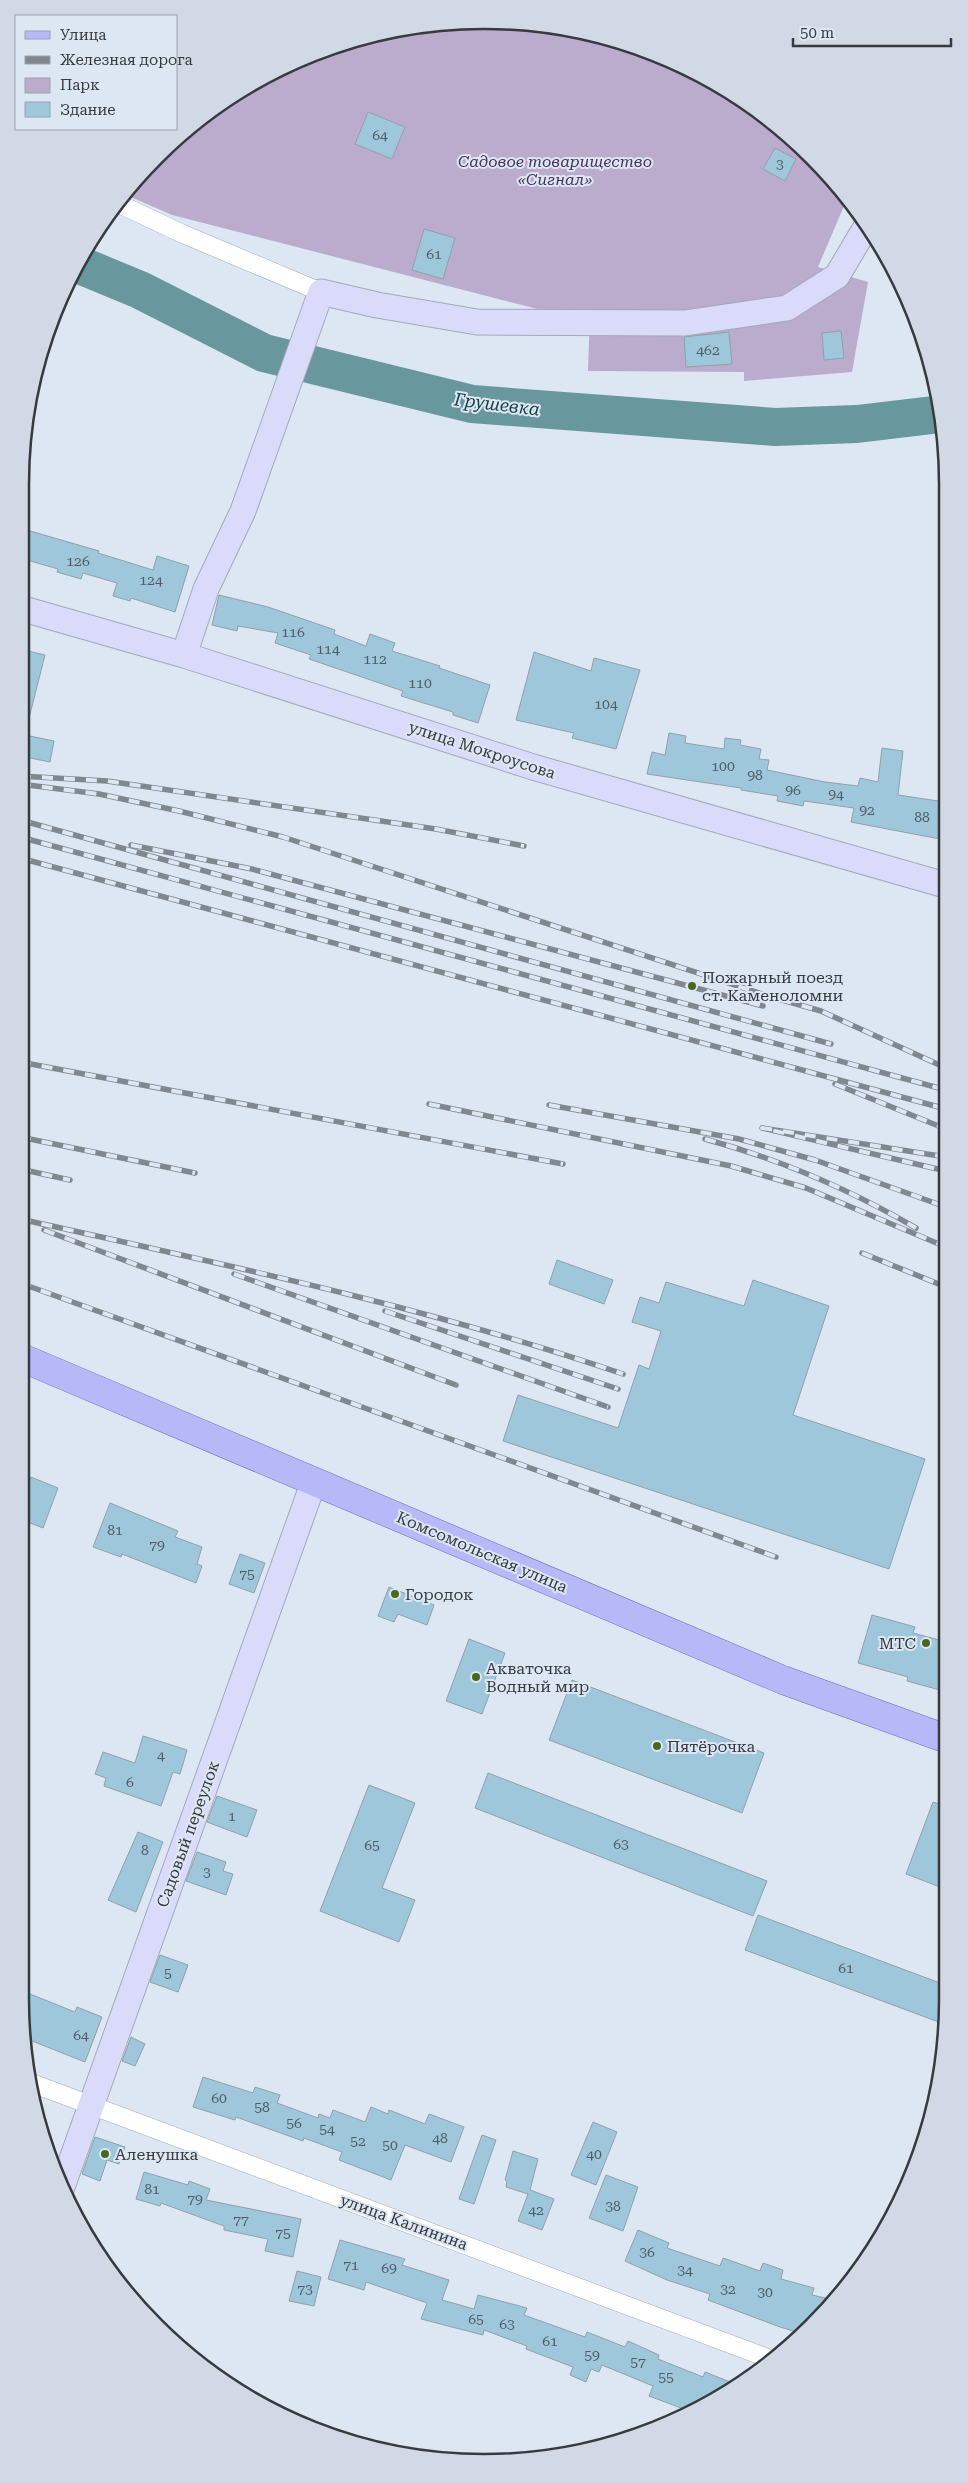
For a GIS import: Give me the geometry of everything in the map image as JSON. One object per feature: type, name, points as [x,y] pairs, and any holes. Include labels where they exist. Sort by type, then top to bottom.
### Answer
[{"type":"main road","name":"Комсомольская улица","points":[[29,1361],[784,1680],[939,1736]]},
{"type":"street","points":[[124,206],[183,234],[321,292],[377,305],[477,322],[685,324],[787,308],[837,276],[863,232]]},
{"type":"street","points":[[184,655],[206,589],[243,511],[321,292]]},
{"type":"street","name":"улица Мокроусова","points":[[29,611],[184,655],[533,767],[939,884]]},
{"type":"street","name":"Садовый переулок","points":[[65,2178],[314,1481]]},
{"type":"street","name":"улица Калинина","points":[[37,2085],[765,2357]]},
{"type":"green space","name":"Садовое товарищество «Сигнал»","points":[[454,30],[514,30],[573,37],[630,53],[658,63],[685,76],[737,105],[806,162],[844,206],[818,267],[868,282],[852,372],[744,381],[744,372],[588,371],[590,311],[557,314],[172,215],[131,197],[162,162],[184,142],[231,105],[256,90],[310,63],[366,44],[395,37]]},
{"type":"building","points":[[368,112],[405,127],[392,159],[355,144]]},
{"type":"building","points":[[775,148],[796,159],[785,181],[763,169]]},
{"type":"building","points":[[424,229],[455,238],[443,279],[412,270]]},
{"type":"building","points":[[841,331],[844,358],[824,360],[822,333]]},
{"type":"building","points":[[729,332],[732,364],[686,367],[684,337]]},
{"type":"building","points":[[29,531],[99,551],[98,553],[153,570],[157,556],[189,566],[175,612],[131,598],[130,601],[113,596],[117,583],[83,573],[81,579],[57,572],[58,569],[29,561]]},
{"type":"building","points":[[219,595],[268,607],[335,630],[334,634],[366,646],[370,634],[395,643],[392,651],[440,666],[439,668],[490,685],[478,723],[453,715],[453,712],[401,696],[403,691],[309,659],[311,655],[275,643],[278,633],[238,626],[237,631],[212,625]]},
{"type":"building","points":[[29,651],[45,655],[29,718]]},
{"type":"building","points":[[534,652],[591,671],[594,658],[640,670],[616,749],[572,738],[574,733],[516,720]]},
{"type":"building","points":[[669,733],[686,736],[685,743],[724,749],[725,738],[741,740],[740,745],[761,749],[759,759],[769,760],[767,770],[825,782],[858,786],[860,778],[878,782],[882,748],[903,751],[898,795],[939,801],[939,839],[851,822],[854,808],[804,801],[803,806],[777,801],[778,796],[741,790],[741,788],[647,774],[652,752],[665,755]]},
{"type":"building","points":[[29,736],[54,741],[50,762],[29,758]]},
{"type":"building","points":[[557,1260],[613,1280],[604,1304],[549,1284]]},
{"type":"building","points":[[753,1280],[829,1306],[793,1415],[925,1459],[889,1569],[503,1441],[518,1395],[618,1428],[639,1365],[649,1369],[661,1331],[632,1322],[640,1297],[659,1303],[666,1282],[744,1306]]},
{"type":"building","points":[[31,1477],[58,1488],[43,1528],[29,1523],[29,1482]]},
{"type":"building","points":[[110,1503],[178,1531],[175,1537],[202,1547],[197,1564],[202,1566],[196,1583],[122,1554],[121,1557],[93,1547]]},
{"type":"building","points":[[240,1554],[265,1563],[254,1593],[229,1584]]},
{"type":"building","points":[[389,1587],[434,1605],[427,1625],[398,1614],[394,1622],[378,1616]]},
{"type":"building","points":[[872,1615],[915,1627],[913,1633],[939,1640],[939,1690],[907,1681],[908,1677],[858,1663]]},
{"type":"building","name":"Акваточка Водный мир","points":[[469,1639],[505,1653],[482,1714],[446,1701]]},
{"type":"building","name":"Пятёрочка","points":[[572,1680],[764,1753],[742,1813],[549,1740]]},
{"type":"building","points":[[143,1736],[187,1750],[180,1774],[173,1772],[161,1806],[104,1786],[106,1778],[95,1774],[103,1752],[135,1763]]},
{"type":"building","points":[[488,1773],[767,1881],[753,1916],[475,1808]]},
{"type":"building","points":[[369,1785],[415,1803],[382,1888],[415,1900],[399,1942],[320,1911]]},
{"type":"building","points":[[217,1796],[257,1810],[247,1837],[207,1822]]},
{"type":"building","points":[[933,1802],[939,1804],[939,1887],[906,1874]]},
{"type":"building","points":[[138,1832],[163,1842],[136,1912],[108,1900]]},
{"type":"building","points":[[197,1852],[226,1862],[223,1871],[233,1874],[226,1895],[186,1881]]},
{"type":"building","points":[[758,1915],[939,1983],[938,2022],[745,1950]]},
{"type":"building","points":[[160,1955],[188,1965],[178,1992],[150,1982]]},
{"type":"building","points":[[29,1994],[75,2012],[77,2007],[102,2017],[85,2062],[31,2041]]},
{"type":"building","points":[[131,2037],[145,2044],[135,2066],[122,2061]]},
{"type":"building","points":[[203,2077],[253,2093],[255,2087],[280,2095],[277,2103],[318,2118],[319,2114],[330,2118],[333,2110],[365,2122],[371,2107],[388,2114],[389,2110],[425,2124],[429,2114],[464,2127],[451,2162],[405,2145],[391,2180],[339,2160],[342,2152],[304,2138],[303,2141],[236,2117],[235,2120],[193,2107]]},
{"type":"building","points":[[593,2122],[617,2132],[596,2185],[571,2175]]},
{"type":"building","points":[[482,2135],[496,2140],[474,2204],[459,2199]]},
{"type":"building","name":"Аленушка","points":[[95,2137],[125,2147],[119,2164],[107,2160],[100,2181],[82,2174]]},
{"type":"building","points":[[513,2151],[538,2159],[530,2190],[554,2199],[542,2230],[518,2221],[528,2194],[506,2187],[507,2181],[505,2180]]},
{"type":"building","points":[[144,2172],[188,2185],[189,2181],[210,2189],[206,2200],[301,2219],[293,2257],[265,2251],[268,2239],[224,2230],[224,2226],[161,2203],[160,2206],[136,2199]]},
{"type":"building","points":[[606,2175],[638,2187],[623,2231],[589,2218]]},
{"type":"building","points":[[638,2230],[669,2243],[667,2248],[720,2266],[723,2258],[760,2271],[763,2263],[783,2270],[781,2279],[814,2288],[812,2295],[827,2298],[795,2331],[708,2300],[710,2294],[667,2280],[625,2261]]},
{"type":"building","points":[[340,2240],[405,2259],[402,2265],[449,2280],[442,2300],[474,2309],[478,2295],[527,2308],[524,2315],[585,2337],[587,2332],[625,2347],[628,2341],[659,2355],[658,2359],[703,2377],[705,2372],[730,2382],[682,2408],[649,2396],[653,2386],[602,2365],[599,2372],[591,2369],[586,2382],[570,2375],[573,2367],[526,2349],[527,2346],[484,2330],[483,2335],[421,2319],[427,2303],[366,2282],[364,2290],[328,2279]]},
{"type":"building","points":[[297,2271],[321,2277],[314,2306],[289,2301]]},
{"type":"waterway","name":"Грушевка","points":[[84,267],[140,290],[264,353],[472,404],[775,427],[857,424],[934,415]]},
{"type":"railway","points":[[29,777],[107,781],[436,829],[524,846]]},
{"type":"railway","points":[[29,785],[99,794],[179,811],[283,837],[768,996],[821,1011],[939,1065]]},
{"type":"railway","points":[[29,822],[831,1044]]},
{"type":"railway","points":[[29,839],[939,1088]]},
{"type":"railway","points":[[131,845],[252,869],[763,1006]]},
{"type":"railway","points":[[29,860],[939,1107]]},
{"type":"railway","points":[[29,1064],[563,1164]]},
{"type":"railway","points":[[835,1084],[939,1126]]},
{"type":"railway","points":[[429,1104],[731,1166],[806,1188],[939,1244]]},
{"type":"railway","points":[[549,1105],[739,1139],[815,1160],[939,1204]]},
{"type":"railway","points":[[939,1156],[762,1128],[939,1169]]},
{"type":"railway","points":[[29,1139],[195,1173]]},
{"type":"railway","points":[[705,1139],[760,1156],[813,1176],[865,1200],[916,1228]]},
{"type":"railway","points":[[29,1171],[70,1180]]},
{"type":"railway","points":[[29,1221],[248,1270],[399,1307],[549,1350],[623,1374]]},
{"type":"railway","points":[[44,1230],[456,1385]]},
{"type":"railway","points":[[862,1253],[939,1284]]},
{"type":"railway","points":[[234,1274],[608,1407]]},
{"type":"railway","points":[[29,1286],[776,1557]]},
{"type":"railway","points":[[385,1311],[618,1389]]},
{"type":"place","name":"Пожарный поезд ст. Каменоломни","points":[[692,986]]},
{"type":"place","name":"Городок","points":[[395,1594]]},
{"type":"place","name":"МТС","points":[[926,1643]]},
{"type":"place","name":"Акваточка Водный мир","points":[[476,1677]]},
{"type":"place","name":"Пятёрочка","points":[[657,1746]]},
{"type":"place","name":"Аленушка","points":[[105,2154]]}]
